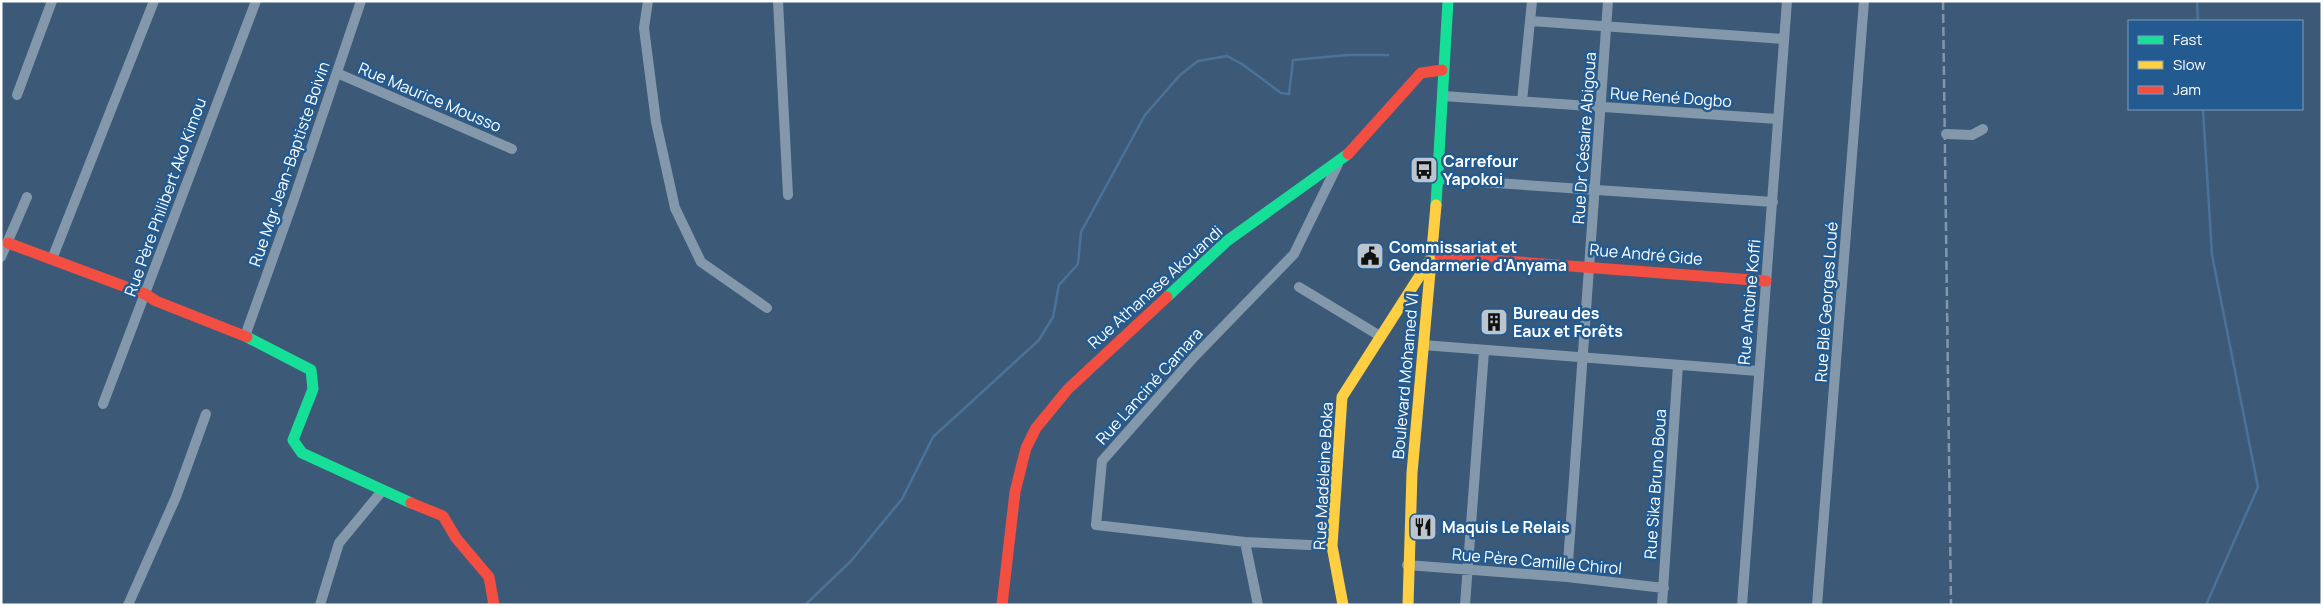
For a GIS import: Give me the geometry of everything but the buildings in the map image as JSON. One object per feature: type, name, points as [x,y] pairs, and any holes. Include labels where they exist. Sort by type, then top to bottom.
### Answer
[{"type":"street","points":[[17,95],[52,1]]},
{"type":"street","points":[[52,259],[154,1]]},
{"type":"street","name":"Rue Père Philibert Ako Kimou","points":[[103,404],[256,1]]},
{"type":"street","name":"Rue Mgr Jean-Baptiste Boivin","points":[[245,336],[361,1]]},
{"type":"street","points":[[648,1],[644,28],[655,112],[675,208],[701,262],[767,308]]},
{"type":"street","points":[[778,1],[788,195]]},
{"type":"street","name":"Boulevard Mohamed VI","points":[[1408,605],[1407,565],[1423,345],[1433,255],[1443,96],[1442,70],[1448,1]]},
{"type":"street","points":[[1522,101],[1532,1]]},
{"type":"street","name":"Rue Dr Césaire Abigoua","points":[[1567,577],[1608,1]]},
{"type":"street","name":"Rue Antoine Koffi","points":[[1742,605],[1787,1]]},
{"type":"street","name":"Rue Blé Georges Loué","points":[[1817,605],[1864,1]]},
{"type":"street","points":[[1530,21],[1784,39]]},
{"type":"street","name":"Rue Athanase Akouandi","points":[[1002,605],[1017,484],[1036,428],[1050,409],[1068,389],[1228,241],[1354,150],[1421,73],[1442,70]]},
{"type":"street","name":"Rue Maurice Mousso","points":[[337,73],[512,148]]},
{"type":"street","name":"Rue René Dogbo","points":[[1443,96],[1777,119]]},
{"type":"street","points":[[1946,134],[1972,135],[1982,129]]},
{"type":"street","name":"Rue Lanciné Camara","points":[[1332,546],[1245,542],[1096,525],[1102,461],[1194,357],[1294,254],[1339,162]]},
{"type":"street","points":[[1437,179],[1772,202]]},
{"type":"street","points":[[1,257],[27,197]]},
{"type":"street","points":[[8,243],[145,294],[156,301],[245,336],[311,370],[313,389],[293,440],[302,453],[338,468],[382,491],[443,516],[456,538],[489,578],[494,605]]},
{"type":"street","name":"Rue André Gide","points":[[1433,255],[1766,281]]},
{"type":"street","name":"Rue Madéleine Boka","points":[[1343,605],[1332,546],[1342,397],[1433,255]]},
{"type":"street","points":[[1299,287],[1380,336]]},
{"type":"street","points":[[1423,345],[1758,371]]},
{"type":"street","points":[[1465,605],[1484,351]]},
{"type":"street","name":"Rue Sika Bruno Boua","points":[[1662,605],[1678,365]]},
{"type":"street","points":[[128,605],[176,497],[206,414]]},
{"type":"street","points":[[320,605],[339,543],[382,491]]},
{"type":"street","points":[[1245,542],[1258,605]]},
{"type":"street","name":"Rue Père Camille Chirol","points":[[1407,565],[1567,577],[1664,588]]},
{"type":"waterway","points":[[2197,1],[2198,20]]},
{"type":"waterway","points":[[805,605],[851,561],[902,499],[933,437],[1039,340],[1053,317],[1059,285],[1078,264],[1081,232],[1145,115],[1180,75],[1198,61],[1227,56],[1242,64],[1281,93],[1289,94],[1293,60],[1348,55],[1388,55]]},
{"type":"waterway","points":[[2203,110],[2212,255],[2258,487],[2206,605]]},
{"type":"railway","points":[[1943,1],[1951,605]]},
{"type":"traffic: fast","points":[[1436,205],[1448,1]]},
{"type":"traffic: fast","points":[[1167,297],[1227,241],[1348,154]]},
{"type":"traffic: fast","points":[[247,337],[311,370],[313,389],[293,440],[302,453],[411,503]]},
{"type":"traffic: slow","points":[[1408,605],[1412,473],[1436,205]]},
{"type":"traffic: slow","points":[[1343,605],[1332,546],[1342,397],[1433,255],[1440,256]]},
{"type":"traffic: jam","points":[[1348,154],[1421,73],[1442,70]]},
{"type":"traffic: jam","points":[[8,243],[145,294],[156,301],[247,337]]},
{"type":"traffic: jam","points":[[1440,256],[1766,281]]},
{"type":"traffic: jam","points":[[1002,605],[1015,492],[1026,448],[1036,428],[1068,389],[1167,297]]},
{"type":"traffic: jam","points":[[411,503],[443,516],[456,538],[489,577],[494,605]]},
{"type":"place","name":"Carrefour Yapokoi","points":[[1424,170]]},
{"type":"place","name":"Commissariat et Gendarmerie d'Anyama","points":[[1370,256]]},
{"type":"place","name":"Bureau des Eaux et Forêts","points":[[1494,322]]},
{"type":"place","name":"Maquis Le Relais","points":[[1423,527]]}]
